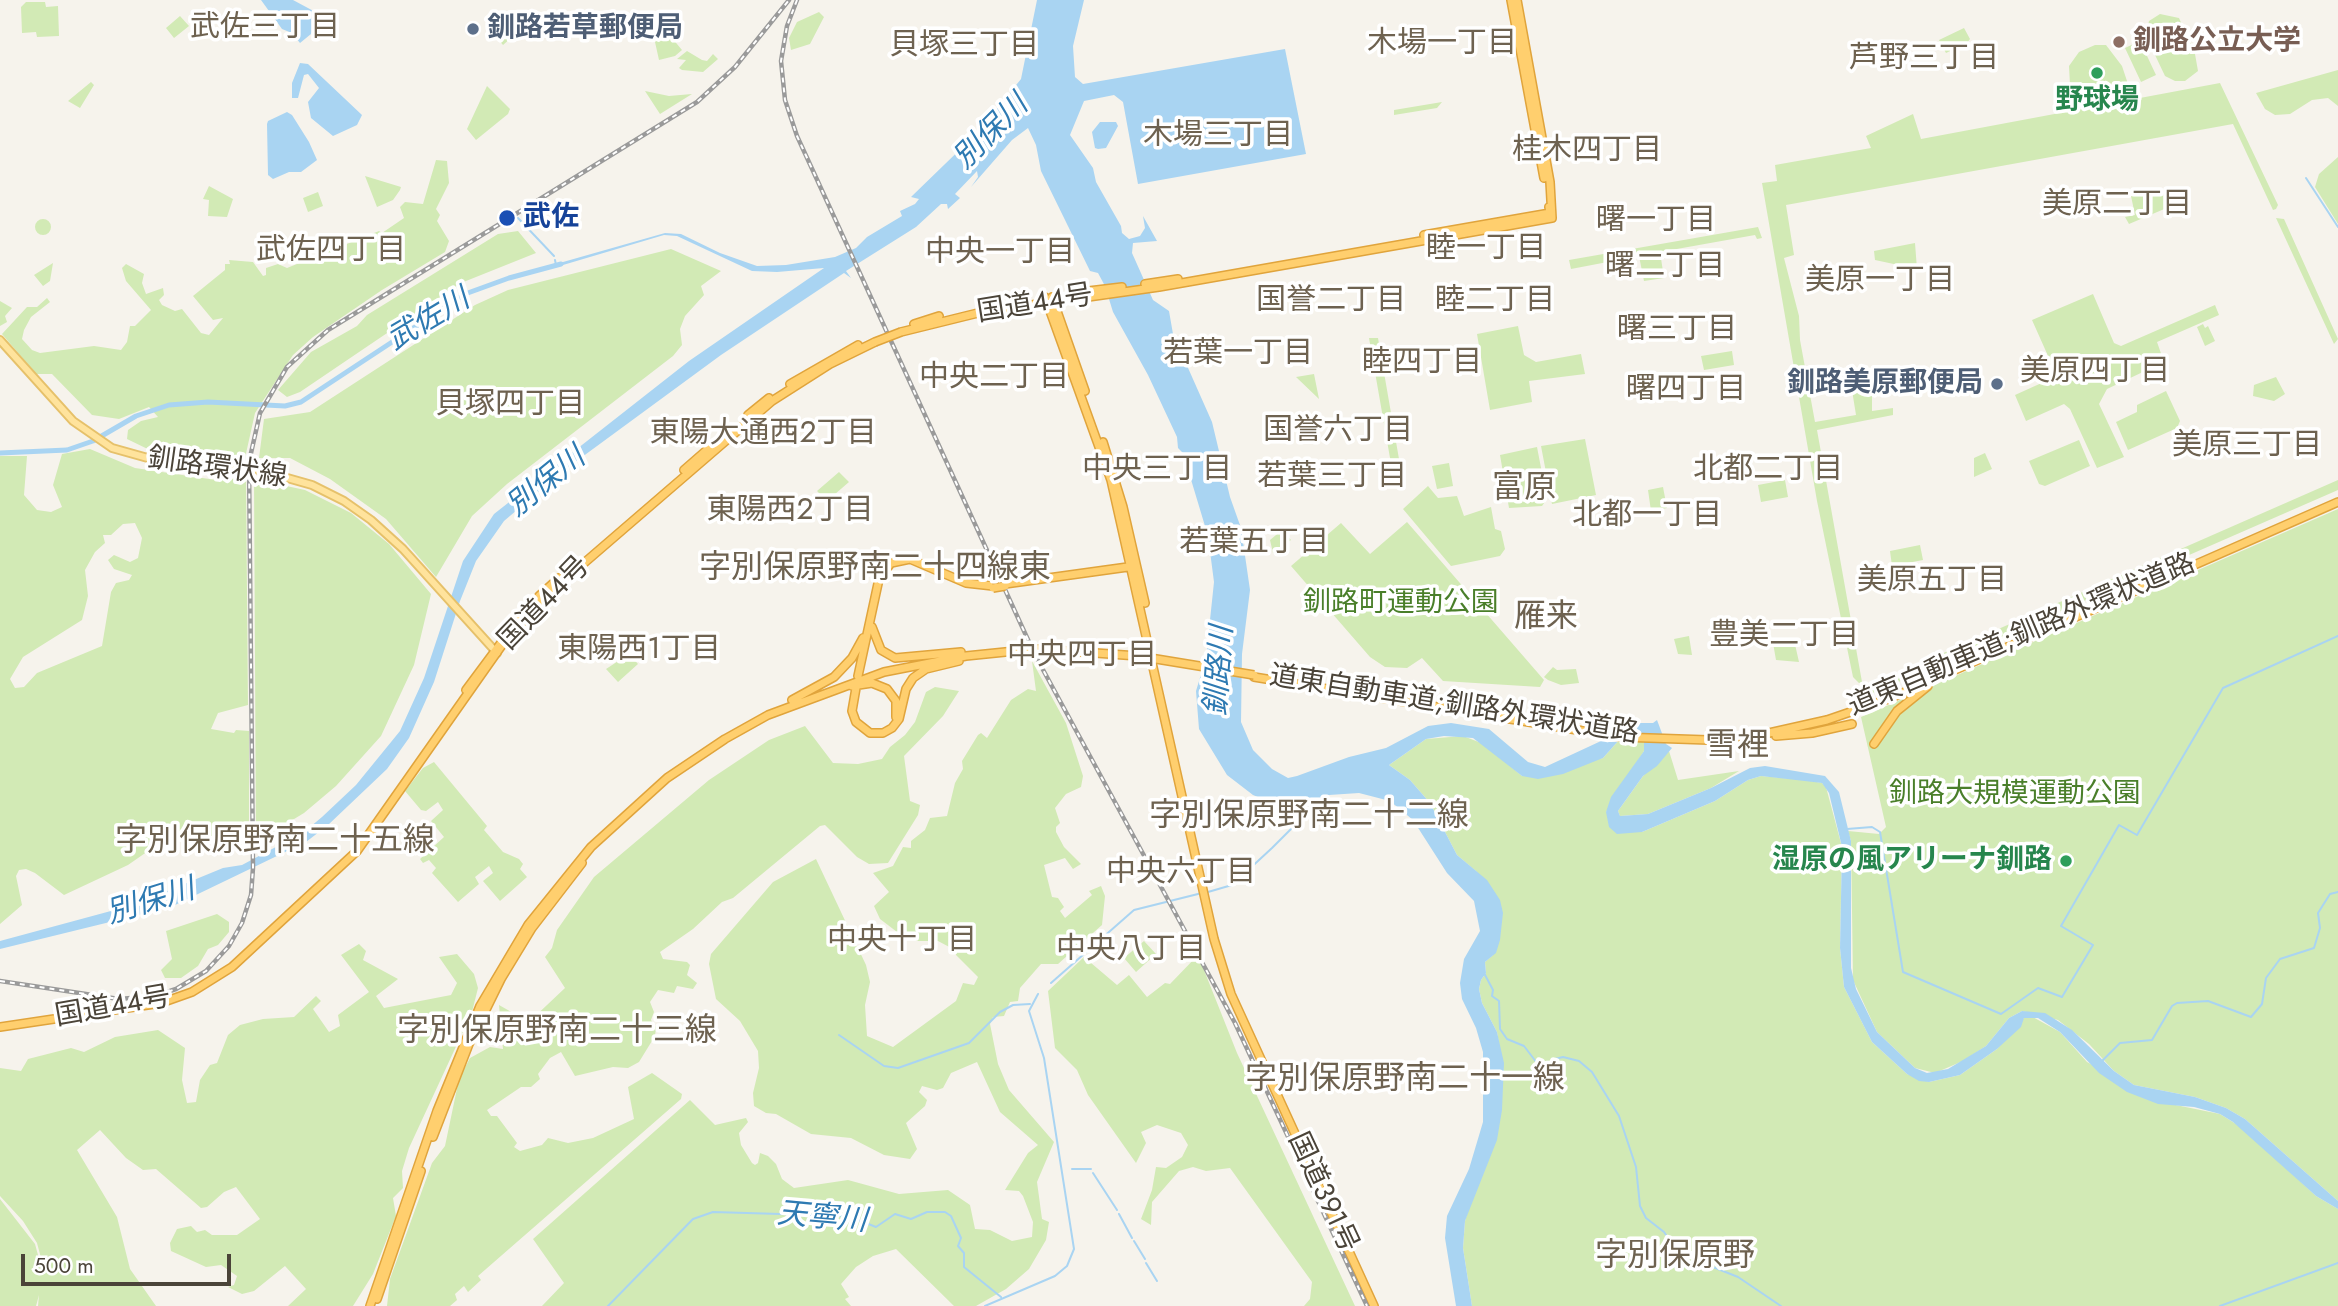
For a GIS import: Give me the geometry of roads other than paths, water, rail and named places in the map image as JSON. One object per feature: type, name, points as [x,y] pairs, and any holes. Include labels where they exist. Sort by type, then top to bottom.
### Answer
[{"type":"highway","name":"国道44号","points":[[1511,0],[1536,125]]},
{"type":"highway","name":"国道44号","points":[[0,1027],[161,1003],[192,992],[223,974],[357,851],[495,652],[540,601],[747,421],[808,377],[875,340],[901,330],[958,316],[1049,299],[1149,286],[1550,213],[1517,0]]},
{"type":"highway","name":"国道391号","points":[[1049,299],[1110,460],[1222,962],[1240,1017],[1374,1306]]},
{"type":"highway","name":"道東自動車道;釧路外環状道路","points":[[372,1306],[464,1042],[496,976],[528,925],[568,872],[649,794],[704,752],[768,715],[859,681],[924,663],[1012,650],[1138,657],[1620,735],[1674,739],[1728,738],[1787,729],[1861,708],[1959,668],[2338,501]]},
{"type":"highway","name":"道東自動車道;釧路外環状道路","points":[[1861,708],[2338,501]]},
{"type":"highway","points":[[987,655],[932,667],[917,674],[906,689],[900,719],[883,733],[870,733],[856,722],[852,711],[879,579],[886,567],[896,560],[910,559],[966,583],[993,587],[1133,567]]},
{"type":"highway","points":[[870,628],[881,650],[895,658],[1012,650]]},
{"type":"highway","points":[[768,715],[834,677],[857,650],[870,628]]},
{"type":"highway","name":"道東自動車道;釧路外環状道路","points":[[372,1306],[469,1044],[501,979],[552,901],[615,829],[686,768],[769,718],[859,681],[925,665],[1026,651]]},
{"type":"highway","points":[[1874,744],[1897,711],[1914,695],[1959,668]]},
{"type":"highway","points":[[845,687],[872,683],[891,692],[897,711],[890,725],[875,729],[861,723],[856,711],[859,681]]},
{"type":"highway","name":"道東自動車道;釧路外環状道路","points":[[1674,739],[1747,734],[1841,715]]},
{"type":"highway","points":[[1728,738],[1812,733],[1852,724]]},
{"type":"main road","name":"釧路環状線","points":[[0,340],[73,421],[112,448],[162,462],[249,468],[312,485],[355,508],[388,534],[495,652]]},
{"type":"water","points":[[261,0],[293,0],[321,15],[311,34],[300,43],[292,33],[282,29]]},
{"type":"water","points":[[1037,0],[1084,0],[1073,46],[1075,77],[1083,84],[1285,49],[1306,154],[1138,184],[1123,102],[1114,95],[1084,101],[1070,135],[1093,168],[1096,182],[1121,226],[1122,233],[1129,239],[1140,236],[1145,228],[1143,216],[1157,241],[1133,243],[1132,253],[1153,300],[1169,311],[1173,334],[1212,422],[1230,497],[1241,528],[1250,590],[1242,654],[1241,722],[1253,750],[1272,769],[1288,778],[1297,776],[1349,757],[1386,748],[1428,726],[1451,723],[1489,729],[1528,762],[1545,767],[1601,741],[1624,723],[1653,723],[1657,720],[1666,744],[1672,748],[1657,766],[1643,776],[1618,811],[1620,816],[1648,814],[1711,788],[1750,768],[1765,766],[1825,776],[1839,792],[1851,841],[1851,968],[1856,989],[1877,1032],[1915,1068],[1927,1073],[1948,1069],[1986,1046],[2009,1018],[2022,1011],[2045,1013],[2072,1030],[2114,1071],[2134,1085],[2195,1097],[2226,1108],[2245,1119],[2338,1201],[2338,1209],[2316,1196],[2233,1122],[2220,1114],[2194,1107],[2158,1104],[2127,1092],[2099,1073],[2060,1032],[2038,1018],[2024,1018],[2021,1027],[1997,1049],[1960,1075],[1929,1082],[1919,1081],[1907,1074],[1872,1042],[1844,987],[1840,948],[1842,847],[1829,793],[1822,783],[1761,776],[1748,780],[1715,801],[1642,832],[1617,834],[1609,827],[1606,812],[1611,797],[1644,751],[1644,742],[1635,728],[1628,730],[1603,758],[1563,774],[1538,779],[1522,776],[1473,738],[1444,736],[1426,739],[1389,765],[1410,780],[1430,803],[1457,855],[1487,880],[1500,900],[1503,913],[1496,953],[1485,962],[1486,973],[1479,989],[1482,1003],[1497,1032],[1504,1063],[1502,1110],[1497,1140],[1465,1221],[1463,1248],[1472,1306],[1456,1306],[1445,1238],[1447,1216],[1469,1169],[1483,1122],[1483,1052],[1476,1028],[1462,999],[1460,983],[1464,959],[1480,931],[1474,901],[1447,873],[1413,820],[1390,801],[1359,793],[1329,795],[1300,808],[1279,806],[1253,795],[1227,775],[1199,729],[1196,691],[1206,658],[1214,582],[1208,536],[1183,453],[1178,448],[1177,437],[1148,375],[1113,312],[1105,286],[1098,273],[1090,271],[1041,171],[1036,145],[1028,128],[1012,140],[971,187],[978,177],[977,171],[955,194],[960,198],[948,209],[947,204],[941,204],[916,227],[846,271],[851,278],[844,273],[721,355],[563,471],[504,521],[476,561],[434,682],[409,738],[387,769],[328,825],[306,842],[171,907],[0,949],[0,941],[133,905],[223,868],[242,865],[304,832],[356,785],[400,731],[424,678],[463,561],[494,514],[689,361],[824,268],[752,271],[677,236],[664,235],[563,265],[556,264],[665,233],[681,234],[720,253],[757,266],[786,265],[835,257],[856,248],[867,237],[902,216],[900,211],[915,204],[919,199],[911,197],[978,132],[1021,79]]},
{"type":"water","points":[[300,63],[308,64],[362,115],[357,125],[333,136],[311,118],[308,102],[319,88],[308,74],[304,75],[298,98],[292,98],[292,83]]},
{"type":"water","points":[[287,112],[292,115],[309,142],[317,160],[301,172],[289,172],[273,179],[268,175],[267,124]]},
{"type":"water","points":[[1100,122],[1116,122],[1118,126],[1106,148],[1098,149],[1095,148],[1092,132]]},
{"type":"waterway","points":[[2306,178],[2338,227]]},
{"type":"waterway","points":[[518,218],[554,256]]},
{"type":"waterway","name":"武佐川","points":[[555,260],[556,265]]},
{"type":"waterway","name":"武佐川","points":[[0,453],[67,450],[93,441],[136,416],[169,405],[208,402],[285,406],[301,402],[465,294],[509,278],[561,264]]},
{"type":"waterway","points":[[1847,829],[1872,827],[1880,832],[1903,972],[2001,1014],[2038,988],[2062,997],[2093,945],[2061,926],[2119,825],[2137,835],[2223,688],[2338,636]]},
{"type":"waterway","name":"天寧川","points":[[1208,892],[1232,885],[1272,848],[1293,827],[1296,807]]},
{"type":"waterway","points":[[2102,1061],[2120,1043],[2152,1040],[2172,1006],[2177,1003],[2208,1001],[2251,1017],[2262,1004],[2266,978],[2280,959],[2314,948],[2320,928],[2318,913],[2330,894],[2338,892]]},
{"type":"waterway","name":"天寧川","points":[[1051,983],[1134,910],[1202,893]]},
{"type":"waterway","points":[[1484,973],[1493,990],[1492,996],[1499,1001],[1500,1029],[1507,1039],[1524,1046],[1540,1067],[1552,1067],[1555,1059],[1563,1057],[1579,1061],[1592,1072],[1619,1116],[1636,1167],[1640,1206],[1646,1218],[1664,1232],[1677,1251],[1691,1263],[1713,1267],[1738,1277],[1781,1306]]},
{"type":"waterway","name":"天寧川","points":[[985,1306],[1055,1276],[1067,1266],[1074,1249],[1044,1058],[1029,1011],[1038,994]]},
{"type":"waterway","points":[[839,1035],[884,1066],[898,1068],[969,1043],[1000,1012],[1013,1005],[1030,1004]]},
{"type":"waterway","points":[[1072,1169],[1091,1169]]},
{"type":"waterway","points":[[1093,1173],[1117,1210]]},
{"type":"waterway","name":"天寧川","points":[[608,1306],[693,1219],[713,1212],[848,1216],[876,1227],[895,1214],[911,1219],[927,1212],[945,1212],[951,1216],[961,1238],[958,1246],[964,1253],[964,1267],[1001,1297]]},
{"type":"waterway","points":[[1119,1214],[1132,1238]]},
{"type":"waterway","points":[[1134,1241],[1145,1259]]},
{"type":"waterway","points":[[1146,1263],[1157,1281]]},
{"type":"waterway","points":[[2220,1306],[2338,1263]]},
{"type":"railway","points":[[0,981],[119,999],[155,996],[176,989],[206,971],[229,946],[242,923],[251,895],[253,868],[249,462],[260,413],[287,367],[328,330],[697,102],[735,67],[789,0]]},
{"type":"railway","points":[[797,0],[787,26],[781,61],[785,100],[797,136],[1035,655],[1235,1023],[1367,1306]]},
{"type":"place","name":"釧路若草郵便局","points":[[473,29]]},
{"type":"place","name":"釧路公立大学","points":[[2119,42]]},
{"type":"place","name":"野球場","points":[[2097,73]]},
{"type":"place","name":"武佐","points":[[507,218]]},
{"type":"place","name":"釧路美原郵便局","points":[[1997,384]]},
{"type":"place","name":"湿原の風アリーナ釧路","points":[[2066,861]]},
{"type":"district","name":"武佐三丁目","points":[[265,29]]},
{"type":"district","name":"木場一丁目","points":[[1442,45]]},
{"type":"district","name":"貝塚三丁目","points":[[964,47]]},
{"type":"district","name":"芦野三丁目","points":[[1924,60]]},
{"type":"district","name":"木場三丁目","points":[[1218,137]]},
{"type":"district","name":"桂木四丁目","points":[[1587,152]]},
{"type":"district","name":"美原二丁目","points":[[2117,206]]},
{"type":"district","name":"曙一丁目","points":[[1656,222]]},
{"type":"district","name":"睦一丁目","points":[[1486,250]]},
{"type":"district","name":"武佐四丁目","points":[[331,252]]},
{"type":"district","name":"中央一丁目","points":[[1000,254]]},
{"type":"district","name":"曙二丁目","points":[[1665,268]]},
{"type":"district","name":"美原一丁目","points":[[1880,282]]},
{"type":"district","name":"国誉二丁目","points":[[1331,302]]},
{"type":"district","name":"睦二丁目","points":[[1495,302]]},
{"type":"district","name":"曙三丁目","points":[[1677,331]]},
{"type":"district","name":"若葉一丁目","points":[[1238,355]]},
{"type":"district","name":"睦四丁目","points":[[1422,364]]},
{"type":"district","name":"美原四丁目","points":[[2095,373]]},
{"type":"district","name":"中央二丁目","points":[[994,379]]},
{"type":"district","name":"曙四丁目","points":[[1686,391]]},
{"type":"district","name":"貝塚四丁目","points":[[510,406]]},
{"type":"district","name":"国誉六丁目","points":[[1338,432]]},
{"type":"district","name":"東陽大通西2丁目","points":[[763,435]]},
{"type":"district","name":"美原三丁目","points":[[2247,447]]},
{"type":"district","name":"中央三丁目","points":[[1157,471]]},
{"type":"district","name":"北都二丁目","points":[[1768,471]]},
{"type":"district","name":"若葉三丁目","points":[[1332,478]]},
{"type":"district","name":"富原","points":[[1524,489]]},
{"type":"district","name":"東陽西2丁目","points":[[790,512]]},
{"type":"district","name":"北都一丁目","points":[[1647,517]]},
{"type":"district","name":"若葉五丁目","points":[[1254,544]]},
{"type":"district","name":"字別保原野南二十四線東","points":[[875,569]]},
{"type":"district","name":"美原五丁目","points":[[1932,582]]},
{"type":"district","name":"雁来","points":[[1546,618]]},
{"type":"district","name":"豊美二丁目","points":[[1784,637]]},
{"type":"district","name":"東陽西1丁目","points":[[639,651]]},
{"type":"district","name":"中央四丁目","points":[[1082,657]]},
{"type":"district","name":"雪裡","points":[[1737,747]]},
{"type":"district","name":"字別保原野南二十二線","points":[[1309,817]]},
{"type":"district","name":"字別保原野南二十五線","points":[[275,842]]},
{"type":"district","name":"中央六丁目","points":[[1181,874]]},
{"type":"district","name":"中央十丁目","points":[[902,942]]},
{"type":"district","name":"中央八丁目","points":[[1131,951]]},
{"type":"district","name":"字別保原野南二十三線","points":[[557,1032]]},
{"type":"district","name":"字別保原野南二十一線","points":[[1405,1080]]},
{"type":"district","name":"字別保原野","points":[[1675,1257]]},
{"type":"water label","name":"別保川","points":[[992,133]]},
{"type":"water label","name":"別保川","points":[[547,483]]},
{"type":"water label","name":"釧路川","points":[[1221,671]]},
{"type":"water label","name":"別保川","points":[[151,903]]},
{"type":"park label","name":"釧路町運動公園","points":[[1401,604]]},
{"type":"park label","name":"釧路大規模運動公園","points":[[2015,795]]}]
